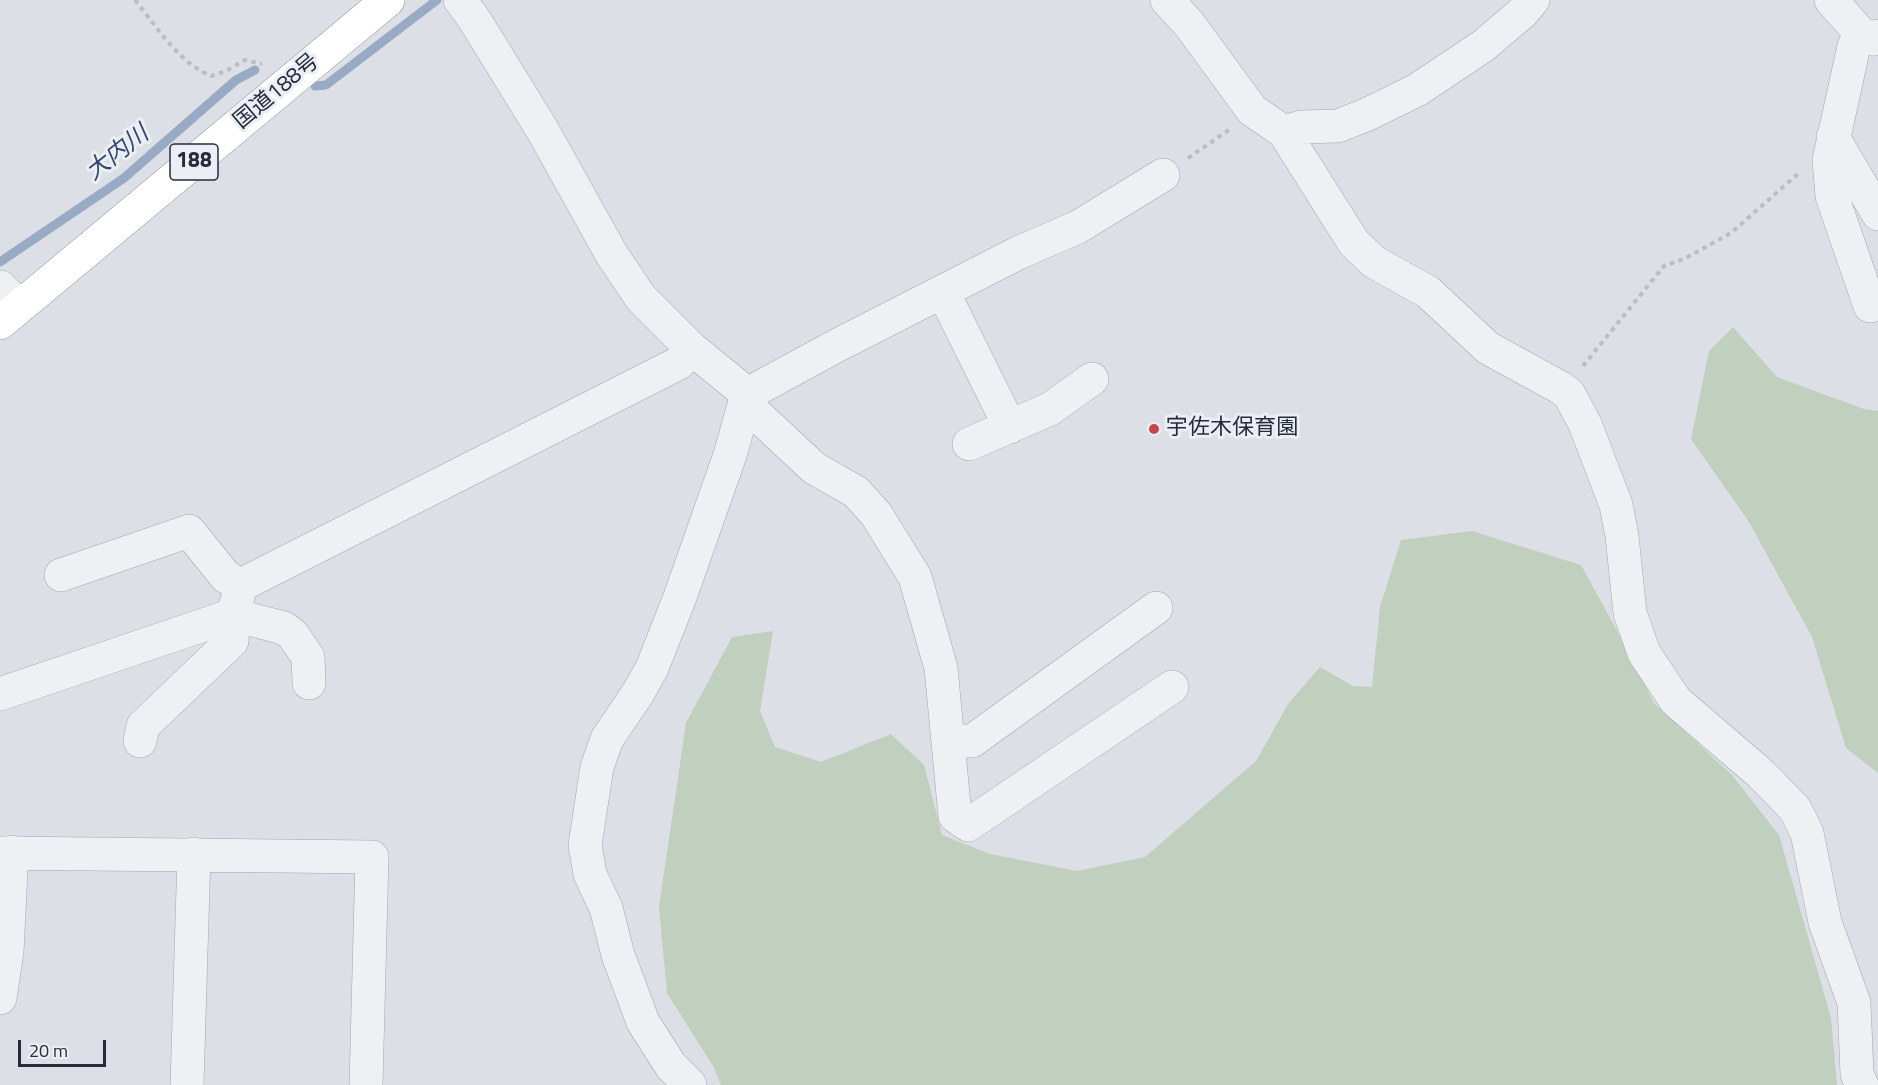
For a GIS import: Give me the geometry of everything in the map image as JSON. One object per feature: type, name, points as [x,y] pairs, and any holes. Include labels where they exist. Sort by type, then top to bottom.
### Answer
[{"type":"highway","name":"国道188号","points":[[7,306],[388,0]]},
{"type":"street","points":[[460,0],[543,131],[612,255],[641,298],[691,348],[740,388],[754,412],[814,468],[856,492],[876,514],[915,577],[941,668],[955,816],[968,825],[1172,687]]},
{"type":"street","points":[[1167,0],[1189,24],[1252,110],[1284,132],[1354,243],[1374,262],[1428,292],[1488,348],[1569,394],[1585,424],[1616,505],[1622,536],[1630,613],[1644,653],[1676,701],[1761,774],[1795,808],[1807,833],[1826,922],[1854,1003],[1857,1074],[1862,1085]]},
{"type":"street","points":[[1284,132],[1301,127],[1338,126],[1417,90],[1483,46],[1523,12],[1533,0]]},
{"type":"street","points":[[1831,0],[1870,35],[1854,46],[1829,160],[1832,196],[1870,306]]},
{"type":"street","points":[[1833,137],[1878,214]]},
{"type":"street","points":[[690,1085],[671,1066],[643,1022],[618,955],[606,908],[590,874],[585,845],[597,767],[607,739],[638,693],[656,658],[730,455],[746,398],[758,389],[826,352],[1018,253],[1078,227],[1162,175]]},
{"type":"street","points":[[943,292],[1010,427]]},
{"type":"street","points":[[0,694],[237,600],[679,363],[691,348]]},
{"type":"street","points":[[969,444],[1050,409],[1092,379]]},
{"type":"street","points":[[62,575],[189,531],[226,578],[237,600],[293,635],[308,657],[309,683]]},
{"type":"street","points":[[140,741],[143,726],[232,641],[237,600]]},
{"type":"street","points":[[949,741],[972,741],[1156,608]]},
{"type":"street","points":[[0,998],[7,952],[6,852],[372,857],[366,1085]]},
{"type":"street","points":[[188,1085],[194,854]]},
{"type":"path","points":[[135,0],[183,59],[200,72],[211,76],[226,71],[245,60],[266,65],[295,77]]},
{"type":"path","points":[[1162,175],[1244,120],[1252,110]]},
{"type":"path","points":[[1561,388],[1586,363],[1664,266],[1684,259],[1731,233],[1815,159],[1833,137]]},
{"type":"green space","points":[[1733,327],[1777,377],[1864,409],[1878,411],[1878,773],[1846,748],[1812,637],[1749,522],[1691,439],[1709,351]]},
{"type":"green space","points":[[1472,531],[1581,565],[1654,703],[1731,774],[1779,835],[1831,1018],[1837,1085],[721,1085],[713,1066],[667,993],[659,907],[686,723],[732,637],[773,631],[760,711],[775,747],[821,762],[891,734],[924,765],[942,835],[990,854],[1077,871],[1145,857],[1256,761],[1288,704],[1320,667],[1353,686],[1372,687],[1380,607],[1401,540]]},
{"type":"waterway","name":"大内川","points":[[315,86],[326,85],[437,0]]},
{"type":"waterway","name":"大内川","points":[[0,262],[124,178],[236,80],[255,70]]},
{"type":"place","name":"宇佐木保育園","points":[[1154,429]]}]
